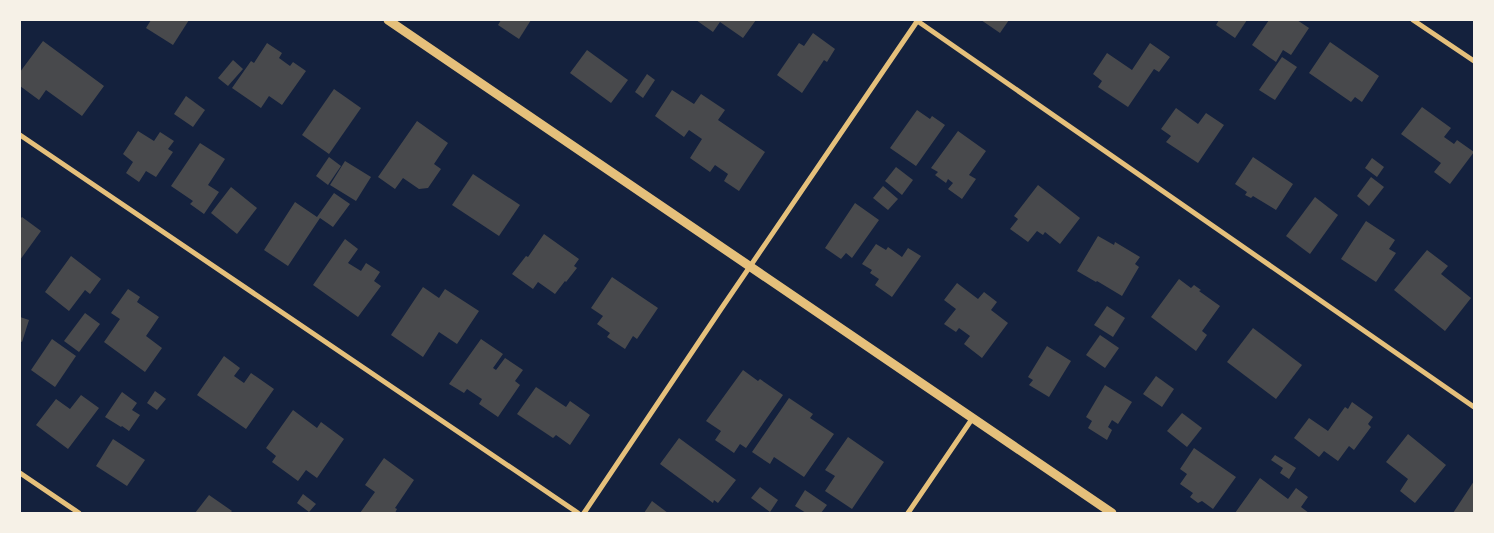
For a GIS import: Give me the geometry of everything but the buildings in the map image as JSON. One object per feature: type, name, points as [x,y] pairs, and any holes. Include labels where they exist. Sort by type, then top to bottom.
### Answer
[{"type":"street","points":[[388,20],[1112,513]]},
{"type":"street","points":[[584,513],[917,20],[1474,407]]},
{"type":"street","points":[[1414,20],[1474,61]]},
{"type":"street","points":[[20,135],[578,513]]},
{"type":"street","points":[[908,513],[972,419]]},
{"type":"street","points":[[20,473],[79,513]]}]
